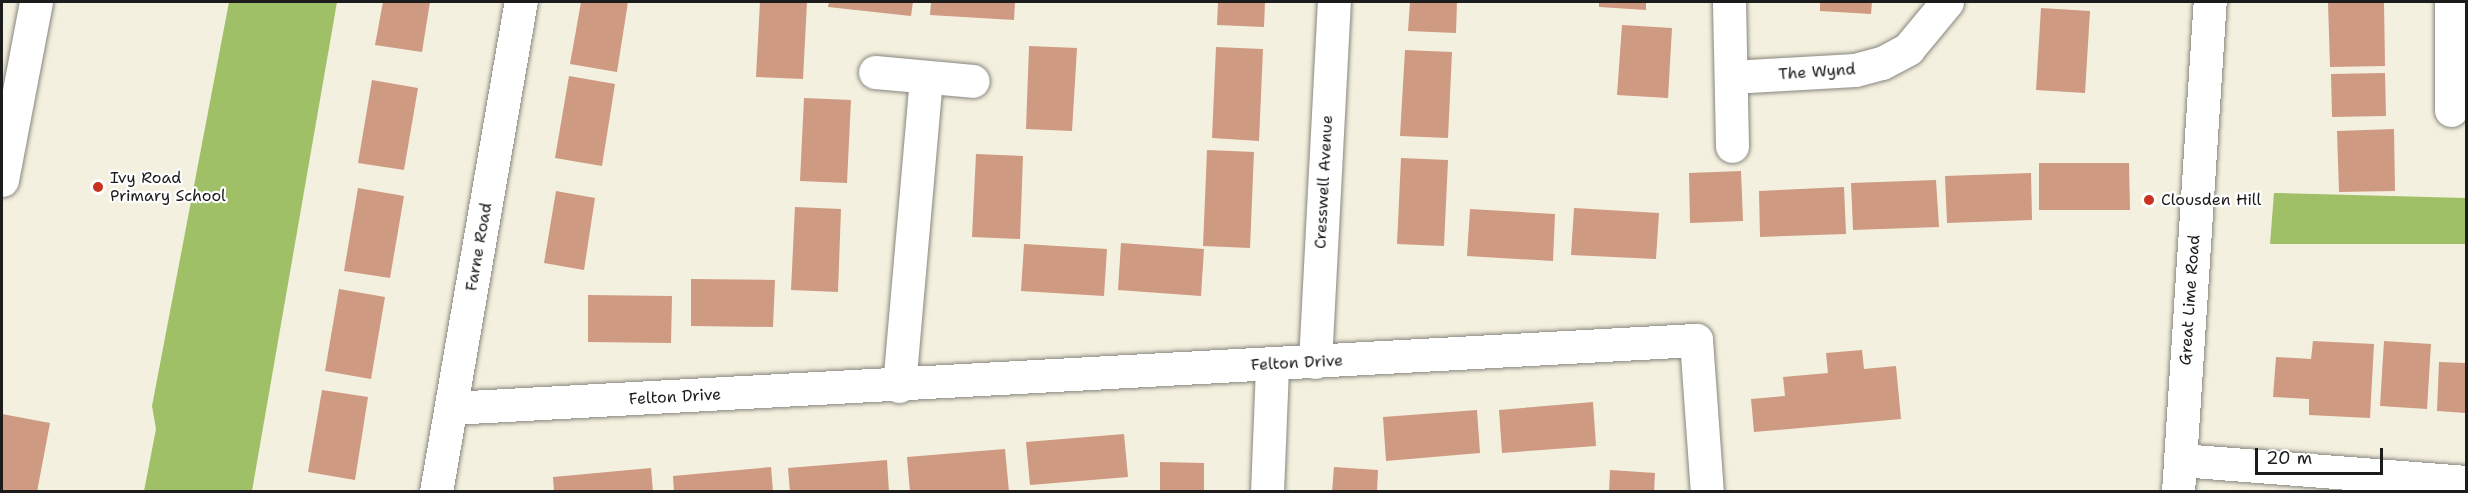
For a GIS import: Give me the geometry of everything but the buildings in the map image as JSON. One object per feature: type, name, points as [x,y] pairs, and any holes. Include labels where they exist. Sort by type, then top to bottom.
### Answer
[{"type":"street","points":[[2,180],[36,2]]},
{"type":"street","name":"Farne Road","points":[[436,492],[521,2]]},
{"type":"street","name":"Cresswell Avenue","points":[[1315,362],[1334,2]]},
{"type":"street","points":[[1729,2],[1732,146]]},
{"type":"street","name":"The Wynd","points":[[1731,78],[1855,70],[1882,63],[1908,49],[1947,2]]},
{"type":"street","name":"Great Lime Road","points":[[2179,476],[2210,2]]},
{"type":"street","points":[[2451,2],[2451,110]]},
{"type":"street","points":[[874,72],[974,81]]},
{"type":"street","points":[[899,386],[926,77]]},
{"type":"street","name":"Felton Drive","points":[[451,408],[899,386],[1696,340],[1707,492]]},
{"type":"street","points":[[1267,492],[1272,365]]},
{"type":"street","points":[[2179,476],[2466,482]]},
{"type":"green space","points":[[229,2],[337,2],[252,491],[144,491],[156,429],[152,406]]},
{"type":"green space","points":[[2274,193],[2466,198],[2466,244],[2270,244]]},
{"type":"place","name":"Ivy Road Primary School","points":[[98,187]]},
{"type":"place","name":"Clousden Hill","points":[[2149,200]]}]
